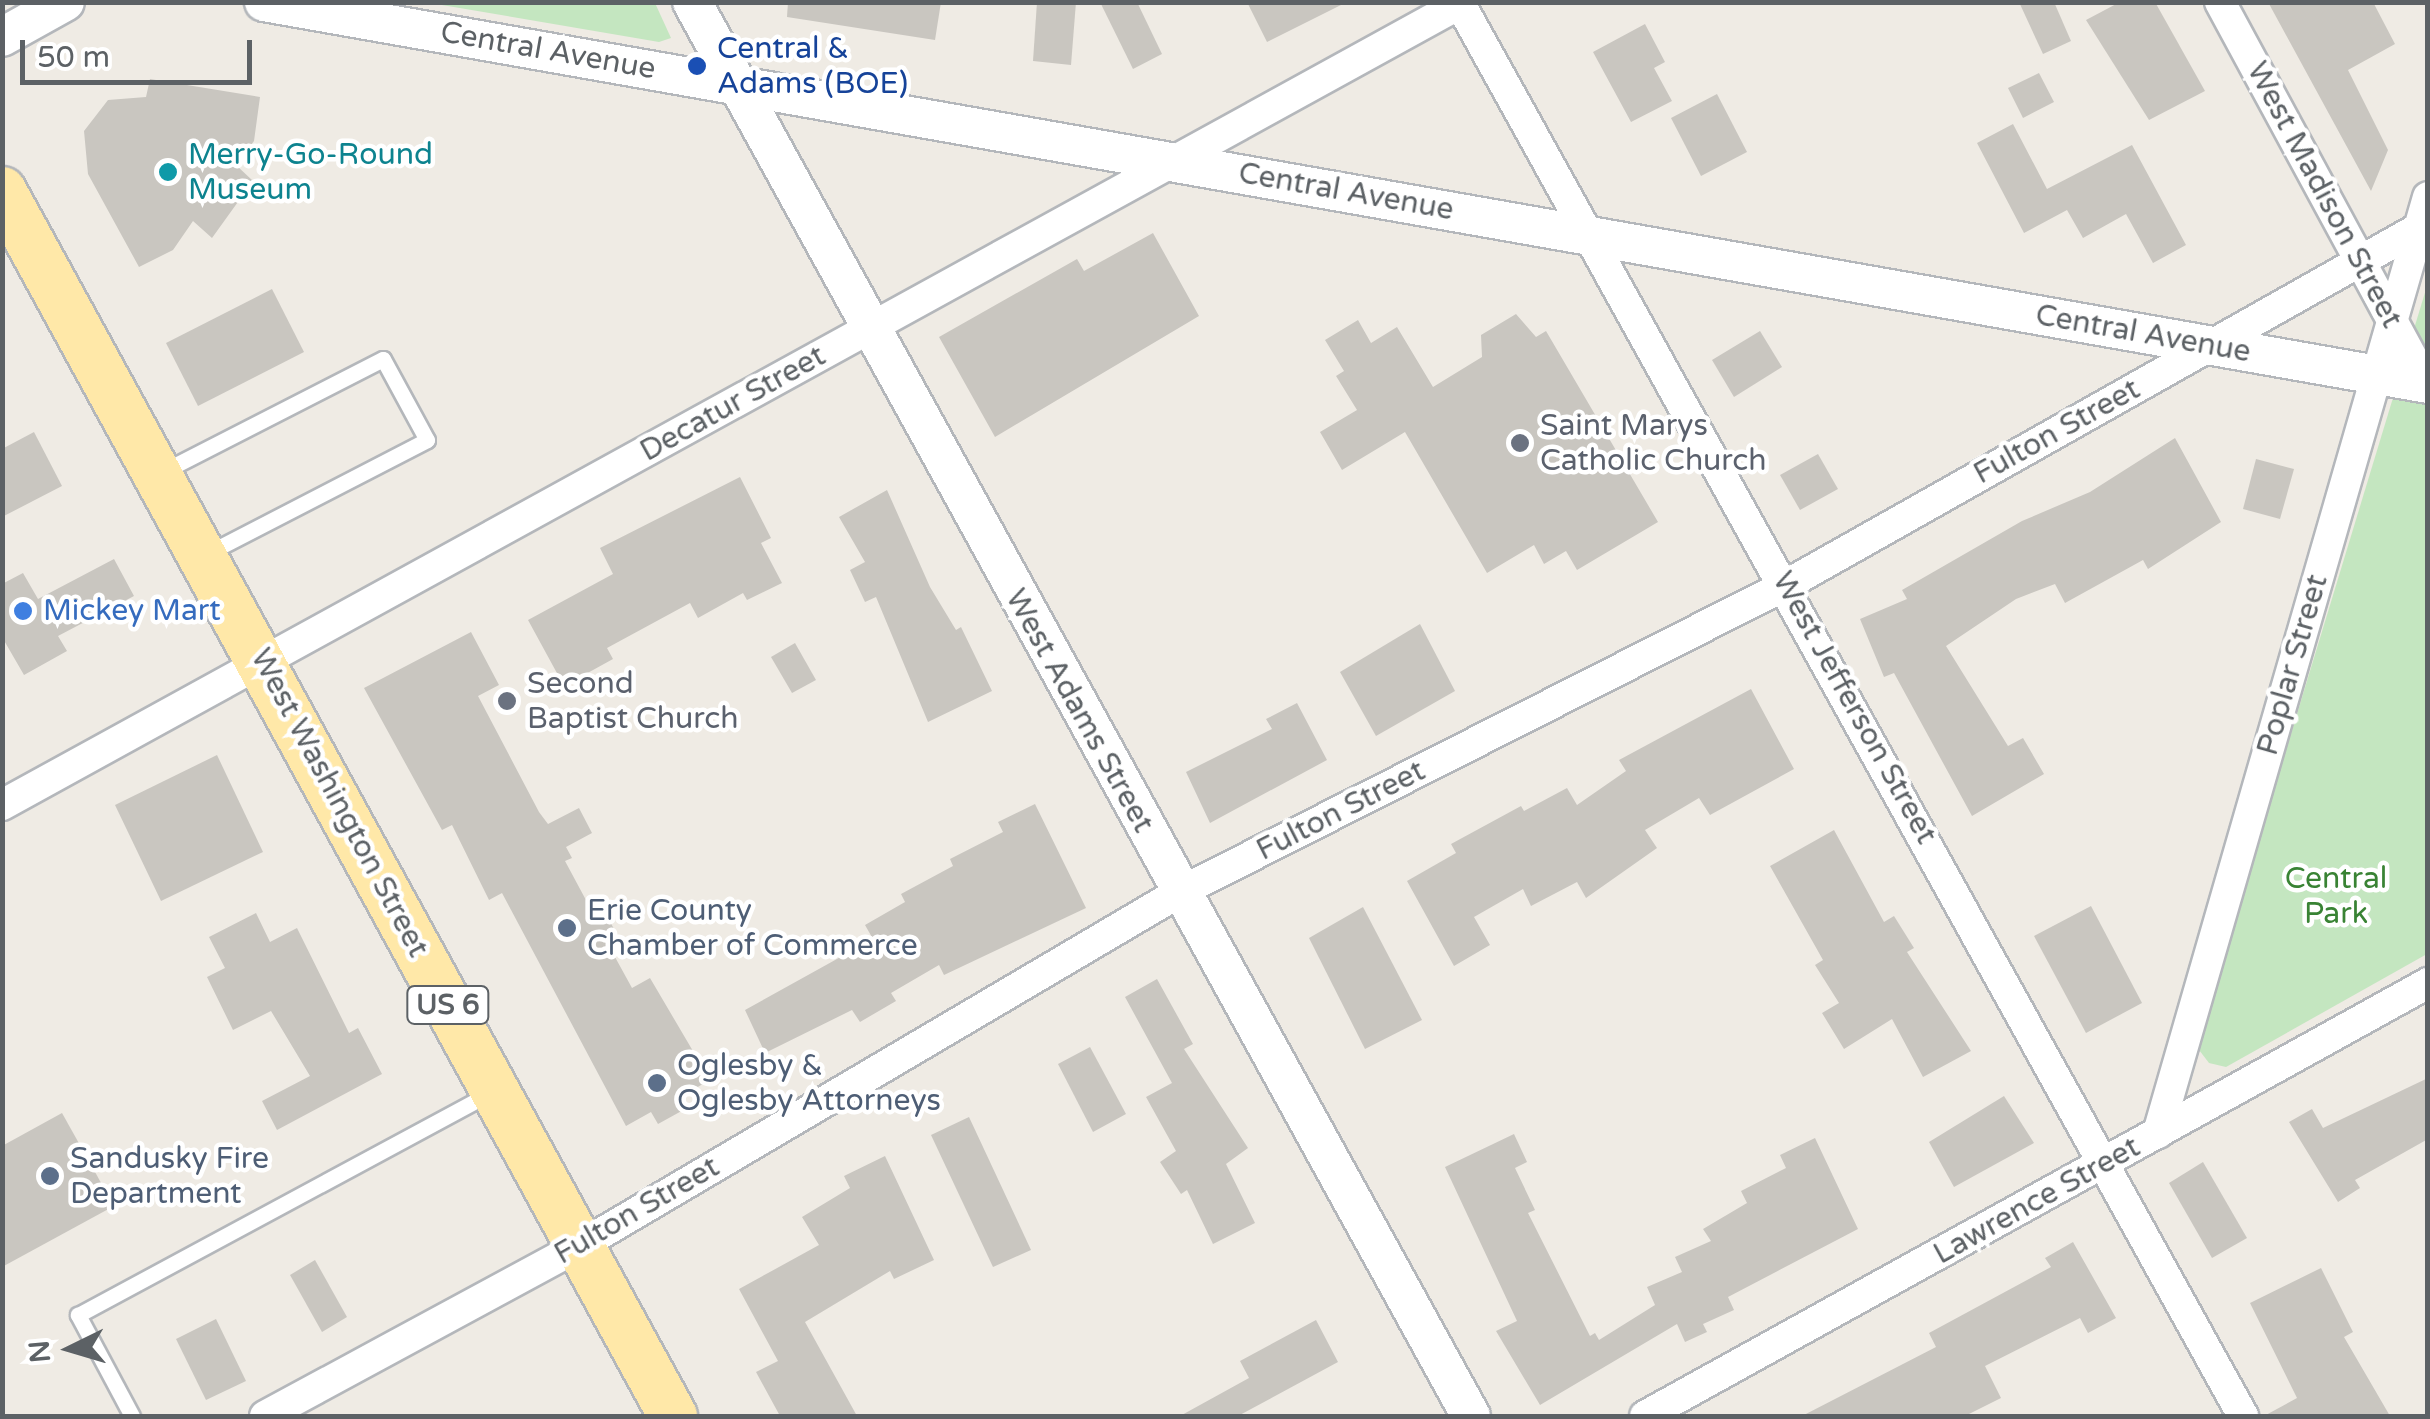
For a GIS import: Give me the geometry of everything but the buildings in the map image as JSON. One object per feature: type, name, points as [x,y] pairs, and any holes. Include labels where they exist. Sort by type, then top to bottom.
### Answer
[{"type":"main road","name":"West Washington Street","points":[[2,191],[673,1416]]},
{"type":"street","points":[[2,37],[65,2]]},
{"type":"street","name":"Central Avenue","points":[[264,2],[736,82],[2427,385]]},
{"type":"street","name":"West Adams Street","points":[[692,2],[868,330],[1471,1416]]},
{"type":"street","name":"West Madison Street","points":[[2220,2],[2427,385]]},
{"type":"street","name":"Decatur Street","points":[[2,805],[1461,3]]},
{"type":"street","name":"West Jefferson Street","points":[[1461,3],[2243,1416]]},
{"type":"street","name":"Poplar Street","points":[[2158,1134],[2428,198]]},
{"type":"street","name":"Fulton Street","points":[[265,1416],[578,1247],[1180,892],[1786,586],[2423,226]]},
{"type":"street","name":"Lawrence Street","points":[[1645,1416],[2106,1165],[2428,982]]},
{"type":"lane","points":[[159,474],[383,359],[427,440],[204,555]]},
{"type":"lane","points":[[132,1416],[78,1315],[494,1090]]},
{"type":"green space","points":[[430,3],[655,3],[671,38],[659,42]]},
{"type":"green space","name":"Central Park","points":[[2427,286],[2427,954],[2226,1067],[2209,1063],[2196,1046]]},
{"type":"place","name":"Central & Adams (BOE)","points":[[697,66]]},
{"type":"place","name":"Merry-Go-Round Museum","points":[[168,172]]},
{"type":"place","name":"Saint Marys Catholic Church","points":[[1520,443]]},
{"type":"place","name":"Mickey Mart","points":[[23,611]]},
{"type":"place","name":"Second Baptist Church","points":[[507,701]]},
{"type":"place","name":"Erie County Chamber of Commerce","points":[[567,928]]},
{"type":"place","name":"Oglesby & Oglesby Attorneys","points":[[657,1083]]},
{"type":"place","name":"Sandusky Fire Department","points":[[50,1176]]}]
